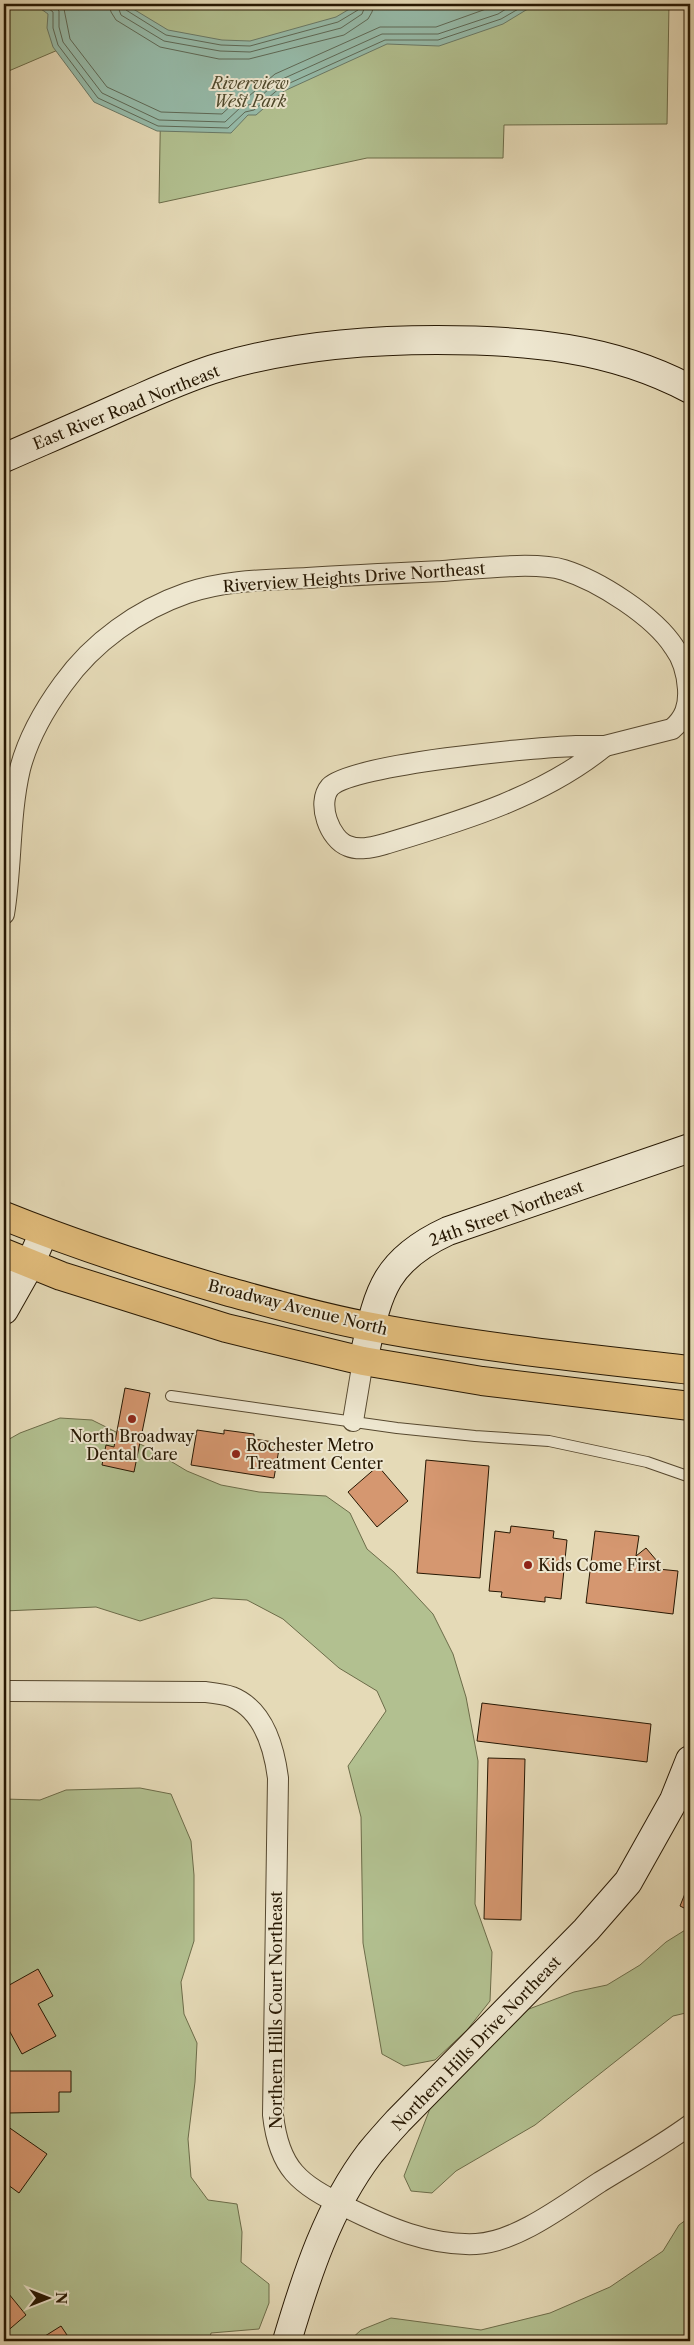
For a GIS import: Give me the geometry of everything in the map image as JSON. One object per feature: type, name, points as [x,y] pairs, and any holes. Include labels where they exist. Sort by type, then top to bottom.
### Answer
[{"type":"main road","name":"Broadway Avenue North","points":[[4,1216],[44,1232],[176,1276],[279,1306],[371,1327],[500,1347],[690,1370]]},
{"type":"main road","points":[[4,1253],[61,1276],[226,1328],[363,1361],[482,1381],[690,1406]]},
{"type":"street","name":"East River Road Northeast","points":[[4,458],[194,376],[251,359],[322,345],[357,342],[440,340],[555,345],[613,358],[663,376],[690,389]]},
{"type":"street","name":"Riverview Heights Drive Northeast","points":[[4,914],[20,770],[34,730],[64,683],[112,633],[140,615],[189,592],[261,580],[509,567],[562,569],[598,585],[659,629],[674,646],[683,662],[687,680],[687,710],[681,722],[672,729],[604,746],[514,749],[424,762],[353,776],[330,788],[326,796],[327,821],[340,842],[348,846],[370,848],[487,810],[540,788],[569,773],[604,746]]},
{"type":"street","name":"24th Street Northeast","points":[[363,1361],[379,1300],[388,1279],[402,1260],[421,1245],[448,1231],[690,1148]]},
{"type":"street","points":[[4,1310],[30,1264],[44,1232]]},
{"type":"street","points":[[353,1421],[363,1361]]},
{"type":"street","name":"Northern Hills Court Northeast","points":[[9,1690],[205,1692],[232,1697],[252,1710],[265,1730],[274,1748],[278,1778],[273,2115],[281,2155],[292,2172],[308,2186],[339,2204],[405,2233],[446,2243],[477,2244],[504,2238],[533,2224],[690,2125]]},
{"type":"street","name":"Northern Hills Drive Northeast","points":[[286,2341],[309,2270],[339,2204],[369,2154],[586,1930],[628,1882],[674,1800],[690,1760]]},
{"type":"lane","points":[[171,1396],[475,1436],[549,1441],[647,1462],[690,1477]]},
{"type":"green space","name":"Riverview West Park","points":[[4,4],[669,4],[667,124],[504,125],[503,158],[367,158],[159,203],[161,83],[100,32],[4,73]]},
{"type":"green space","points":[[60,1418],[92,1420],[152,1450],[187,1471],[221,1485],[259,1492],[326,1496],[350,1513],[367,1549],[394,1572],[433,1614],[453,1654],[466,1697],[478,1761],[475,1904],[492,1952],[490,2001],[467,2030],[435,2060],[404,2066],[382,2054],[363,1943],[361,1817],[348,1766],[386,1711],[377,1691],[339,1668],[283,1619],[247,1600],[213,1598],[140,1621],[96,1607],[4,1611],[4,1442],[20,1433]]},
{"type":"green space","points":[[140,1788],[171,1794],[191,1841],[194,1875],[194,1941],[181,1982],[184,2014],[197,2043],[195,2082],[188,2139],[191,2177],[208,2200],[237,2204],[242,2232],[241,2262],[269,2284],[269,2303],[259,2329],[211,2333],[209,2341],[4,2341],[4,1799],[40,1800],[66,1790]]},
{"type":"green space","points":[[690,1927],[690,2012],[673,2016],[535,2125],[456,2171],[432,2193],[411,2191],[404,2176],[431,2106],[483,2055],[521,2012],[574,1992],[607,1985],[640,1965],[666,1942]]},
{"type":"green space","points":[[690,2217],[690,2341],[349,2341],[361,2330],[391,2318],[481,2330],[550,2313],[610,2287],[663,2251],[679,2225]]},
{"type":"water","points":[[34,4],[125,4],[168,30],[222,40],[250,41],[336,17],[358,4],[536,4],[503,24],[439,46],[387,44],[284,91],[256,115],[248,115],[231,133],[157,131],[94,102],[53,47],[47,28],[48,14]]},
{"type":"building","name":"North Broadway Dental Care","points":[[125,1388],[150,1393],[134,1472],[102,1465],[106,1445],[114,1447]]},
{"type":"building","name":"Rochester Metro Treatment Center","points":[[197,1430],[224,1434],[224,1430],[254,1434],[254,1439],[280,1443],[274,1478],[191,1465]]},
{"type":"building","points":[[426,1460],[489,1466],[480,1578],[417,1573]]},
{"type":"building","points":[[378,1466],[408,1501],[377,1527],[348,1492]]},
{"type":"building","name":"Kids Come First","points":[[511,1526],[554,1531],[553,1538],[567,1540],[561,1599],[545,1597],[545,1602],[501,1597],[502,1592],[489,1591],[495,1531],[510,1533]]},
{"type":"building","points":[[595,1531],[639,1536],[636,1556],[646,1548],[657,1561],[648,1568],[678,1571],[673,1614],[586,1603]]},
{"type":"building","points":[[482,1703],[651,1724],[647,1762],[477,1741]]},
{"type":"building","points":[[488,1758],[525,1759],[521,1920],[484,1919]]},
{"type":"building","points":[[690,1881],[690,1911],[680,1906]]},
{"type":"building","points":[[38,1969],[53,1996],[38,2004],[56,2036],[22,2054],[4,2021],[4,1988]]},
{"type":"building","points":[[9,2071],[71,2071],[71,2092],[59,2092],[59,2112],[9,2113]]},
{"type":"building","points":[[4,2124],[47,2154],[19,2193],[4,2182]]},
{"type":"building","points":[[4,2288],[26,2315],[4,2334]]},
{"type":"building","points":[[61,2326],[71,2341],[37,2341]]},
{"type":"place","name":"North Broadway Dental Care","points":[[132,1419]]},
{"type":"place","name":"Rochester Metro Treatment Center","points":[[236,1454]]},
{"type":"place","name":"Kids Come First","points":[[528,1565]]}]
